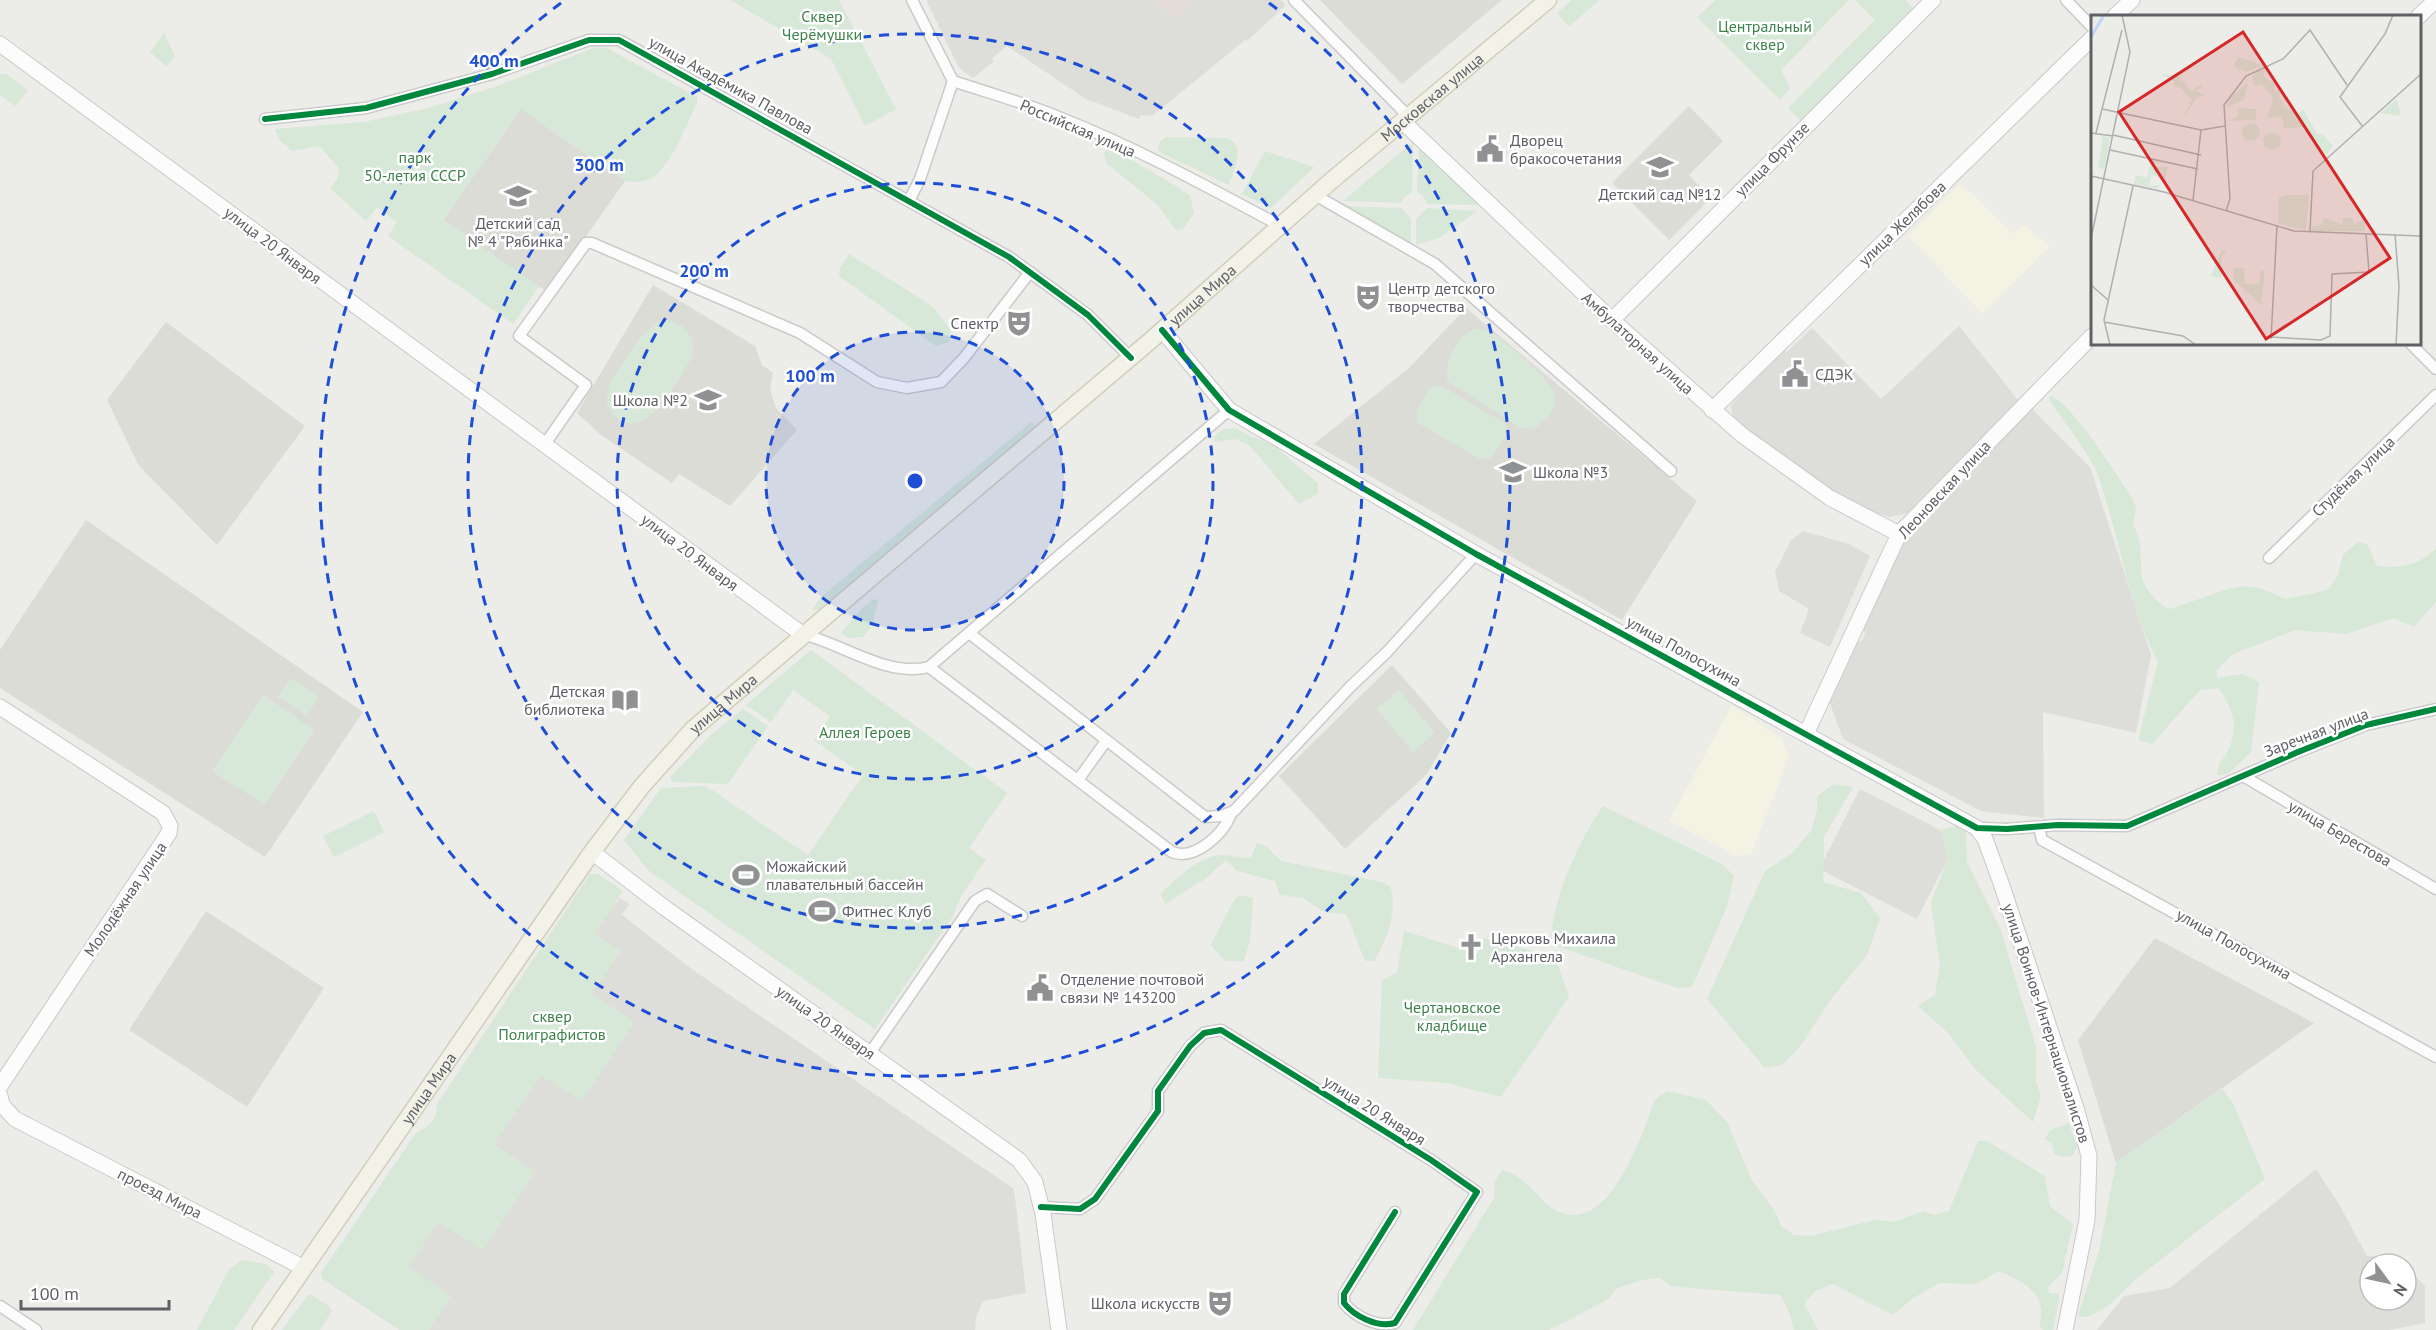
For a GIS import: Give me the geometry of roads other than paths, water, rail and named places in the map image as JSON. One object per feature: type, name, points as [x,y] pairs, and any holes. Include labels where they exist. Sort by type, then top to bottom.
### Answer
[{"type":"main road","name":"Московская улица","points":[[1315,195],[1548,0]]},
{"type":"main road","name":"улица Мира","points":[[261,1330],[592,852],[642,786],[693,729],[802,634],[915,542],[1131,358],[1315,195]]},
{"type":"street","points":[[909,201],[930,152],[953,81],[912,0]]},
{"type":"street","name":"Амбулаторная улица","points":[[1294,0],[1405,118],[1612,320],[1712,410],[1742,435],[1830,498],[1899,534]]},
{"type":"street","name":"улица Фрунзе","points":[[1612,320],[1933,0]]},
{"type":"street","points":[[2066,0],[2091,26]]},
{"type":"street","points":[[2116,15],[2132,0]]},
{"type":"street","points":[[2420,15],[2436,0]]},
{"type":"street","name":"улица Академика Павлова","points":[[265,119],[366,108],[492,74],[589,39],[606,38],[632,45],[1030,272],[1088,315],[1131,358]]},
{"type":"street","name":"улица Желябова","points":[[1712,410],[2091,39]]},
{"type":"street","name":"улица 20 Января","points":[[1,45],[36,68],[802,634],[821,639],[881,663],[909,668],[929,667]]},
{"type":"street","name":"Российская улица","points":[[953,81],[1059,117],[1101,135],[1234,200],[1279,225]]},
{"type":"street","points":[[1315,195],[1435,264],[1671,471]]},
{"type":"street","points":[[545,444],[586,385],[519,336],[586,243],[592,243],[800,333],[877,382],[907,388],[941,382],[964,358],[1030,272]]},
{"type":"street","name":"улица Полосухина","points":[[1162,330],[1229,410],[1476,554],[1977,828],[2058,825],[2121,828],[2243,776]]},
{"type":"street","name":"Леоновская улица","points":[[1806,734],[1899,534],[2091,337]]},
{"type":"street","points":[[2411,345],[2436,369]]},
{"type":"street","name":"Студёная улица","points":[[2269,558],[2436,395]]},
{"type":"street","points":[[1229,410],[929,667],[1172,852],[1181,856],[1192,853],[1214,839],[1231,814],[1350,687],[1388,652],[1476,554]]},
{"type":"street","points":[[969,633],[1205,818],[1231,814]]},
{"type":"street","name":"Молодёжная улица","points":[[0,707],[163,813],[170,826],[169,833],[0,1086]]},
{"type":"street","name":"Заречная улица","points":[[2243,776],[2366,725],[2436,709]]},
{"type":"street","points":[[1078,780],[1107,741]]},
{"type":"street","name":"улица Берестова","points":[[2243,776],[2436,889]]},
{"type":"street","name":"улица Полосухина","points":[[2038,827],[2042,840],[2436,1058]]},
{"type":"street","name":"улица Воинов-Интернационалистов","points":[[1977,828],[1985,839],[2001,883],[2076,1108],[2089,1156],[2087,1220],[2065,1330]]},
{"type":"street","name":"улица 20 Января","points":[[592,852],[665,908],[1018,1160],[1035,1182],[1041,1207],[1059,1330]]},
{"type":"street","points":[[870,1053],[975,901],[987,894],[1022,916]]},
{"type":"street","name":"улица 20 Января","points":[[1041,1207],[1080,1209],[1095,1199],[1158,1111],[1158,1091],[1190,1046],[1204,1033],[1221,1030],[1431,1160],[1478,1192],[1395,1323],[1389,1324],[1361,1318],[1344,1303],[1344,1294],[1395,1212]]},
{"type":"street","name":"проезд Мира","points":[[0,1096],[2,1105],[15,1119]]},
{"type":"street","name":"проезд Мира","points":[[0,1113],[304,1268]]},
{"type":"street","points":[[0,1306],[36,1330]]},
{"type":"place","name":"Дворец бракосочетания","points":[[1490,149]]},
{"type":"place","name":"Детский сад №12","points":[[1660,167]]},
{"type":"place","name":"Детский сад № 4 \"Рябинка\"","points":[[518,196]]},
{"type":"place","name":"Центр детского творчества","points":[[1368,297]]},
{"type":"place","name":"Спектр","points":[[1019,323]]},
{"type":"place","name":"СДЭК","points":[[1795,374]]},
{"type":"place","name":"Школа №2","points":[[708,400]]},
{"type":"place","name":"Школа №3","points":[[1513,472]]},
{"type":"place","name":"Детская библиотека","points":[[625,700]]},
{"type":"place","name":"Можайский плавательный бассейн","points":[[746,875]]},
{"type":"place","name":"Фитнес Клуб","points":[[822,911]]},
{"type":"place","name":"Церковь Михаила Архангела","points":[[1471,947]]},
{"type":"place","name":"Отделение почтовой связи № 143200","points":[[1040,988]]},
{"type":"place","name":"Школа искусств","points":[[1220,1303]]},
{"type":"park label","name":"Сквер Черёмушки","points":[[822,25]]},
{"type":"park label","name":"Центральный сквер","points":[[1765,35]]},
{"type":"park label","name":"парк 50-летия СССР","points":[[415,166]]},
{"type":"park label","name":"Аллея Героев","points":[[865,732]]},
{"type":"park label","name":"Чертановское кладбище","points":[[1452,1016]]},
{"type":"park label","name":"сквер Полиграфистов","points":[[552,1025]]}]
